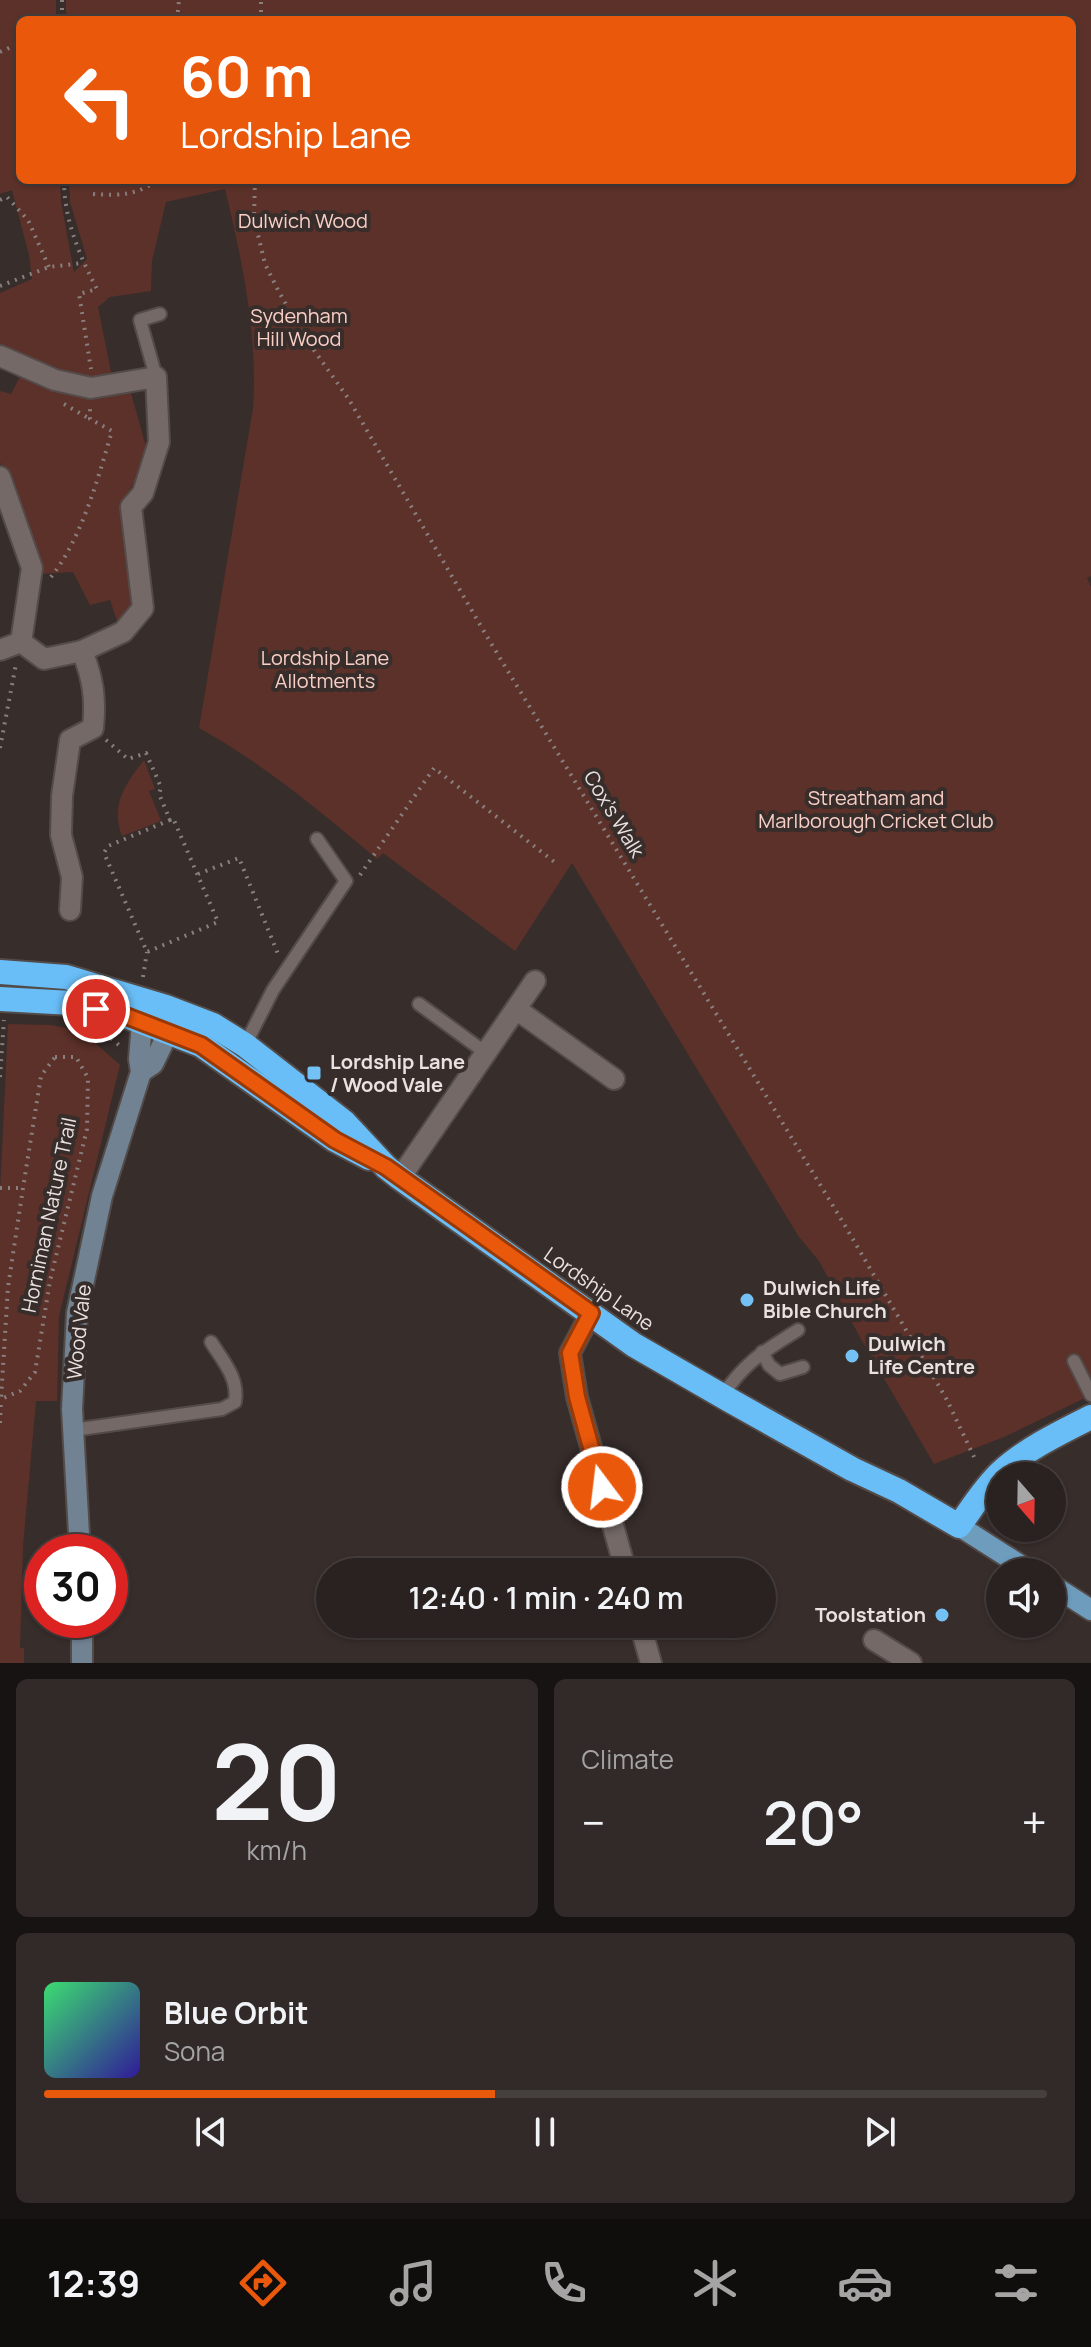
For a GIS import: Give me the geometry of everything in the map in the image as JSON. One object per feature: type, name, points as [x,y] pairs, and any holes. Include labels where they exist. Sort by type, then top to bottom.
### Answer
[{"type":"highway","name":"Lordship Lane","points":[[0,972],[66,977],[166,1007],[213,1025],[245,1045],[344,1122],[393,1172],[634,1345],[959,1526]]},
{"type":"highway","points":[[2,1011],[72,1003],[142,1022],[201,1045],[335,1140],[393,1172]]},
{"type":"highway","points":[[959,1526],[985,1489],[1003,1470],[1091,1417]]},
{"type":"main road","name":"Lordship Lane","points":[[959,1526],[1009,1558]]},
{"type":"main road","points":[[1066,1594],[1091,1610]]},
{"type":"street","points":[[0,356],[55,380],[156,377],[159,442],[143,493],[131,507],[143,608],[123,632],[82,651],[44,659],[21,642]]},
{"type":"street","points":[[0,477],[32,568],[21,642]]},
{"type":"street","points":[[0,650],[21,642]]},
{"type":"street","points":[[70,910],[72,877],[61,835],[62,796],[70,740],[93,728],[95,705],[93,678],[82,651]]},
{"type":"street","points":[[393,1172],[486,1053],[535,981]]},
{"type":"street","points":[[516,1009],[614,1079]]},
{"type":"street","name":"Wood Vale","points":[[79,1534],[72,1409],[77,1313],[102,1196],[141,1072],[142,1022]]},
{"type":"street","name":"Wood Vale","points":[[141,1072],[153,1064],[168,1033]]},
{"type":"street","points":[[591,1313],[570,1353],[577,1397],[622,1558]]},
{"type":"street","points":[[82,1638],[82,1663]]},
{"type":"street","points":[[644,1638],[651,1663]]},
{"type":"street","points":[[874,1640],[911,1663]]},
{"type":"lane","points":[[156,377],[140,320],[160,314]]},
{"type":"lane","points":[[245,1045],[285,971],[346,881],[317,839]]},
{"type":"lane","points":[[419,1004],[486,1053]]},
{"type":"lane","points":[[722,1396],[739,1371],[762,1352],[798,1330]]},
{"type":"lane","points":[[73,1430],[222,1409],[235,1402],[237,1389],[232,1376],[211,1342]]},
{"type":"lane","points":[[762,1352],[769,1365],[780,1374],[803,1367]]},
{"type":"lane","points":[[1074,1361],[1091,1395]]},
{"type":"path","points":[[25,605],[64,561],[100,472],[112,431],[90,419],[91,380],[79,294],[97,289],[83,263],[64,203],[64,184]]},
{"type":"path","points":[[93,194],[120,196],[141,191],[152,184]]},
{"type":"path","name":"Cox's Walk","points":[[255,184],[254,218],[265,264],[279,292],[306,339],[348,398],[473,613],[844,1224],[947,1400],[974,1457]]},
{"type":"path","points":[[0,200],[7,197],[28,220],[49,267]]},
{"type":"path","points":[[0,286],[49,267],[83,263]]},
{"type":"path","points":[[0,748],[21,642]]},
{"type":"path","points":[[93,728],[128,759],[146,753],[161,787],[159,794],[170,820]]},
{"type":"path","points":[[372,855],[434,768],[557,864]]},
{"type":"path","points":[[146,964],[147,952],[104,853],[108,846],[173,818],[218,922],[147,952]]},
{"type":"path","points":[[198,874],[239,858],[285,971]]},
{"type":"path","points":[[0,1077],[2,1011]]},
{"type":"path","name":"Horniman Nature Trail","points":[[0,1423],[1,1399],[8,1287],[41,1076],[55,1057],[76,1057],[88,1078],[87,1129],[50,1281],[35,1372],[20,1391],[1,1399]]},
{"type":"path","points":[[0,1188],[23,1188]]},
{"type":"green space","points":[[0,0],[56,0],[56,16],[16,16],[16,184],[60,184],[74,272],[87,259],[70,202],[69,184],[1076,184],[1076,16],[66,16],[66,0],[1091,0],[1091,576],[1087,578],[1091,587],[1091,1395],[1004,1437],[934,1464],[819,1261],[799,1237],[572,863],[515,951],[383,853],[377,859],[269,773],[199,728],[253,408],[251,325],[243,270],[225,189],[166,202],[152,261],[151,291],[110,297],[98,307],[112,377],[87,382],[41,368],[0,348],[0,293],[32,279],[12,190],[0,194]]},
{"type":"green space","points":[[22,373],[100,395],[131,393],[148,454],[123,504],[149,591],[119,626],[110,600],[90,605],[73,572],[39,574],[0,462],[0,391],[11,394]]},
{"type":"green space","points":[[144,760],[155,789],[149,791],[161,821],[122,836],[118,815],[121,796]]},
{"type":"green space","points":[[8,1024],[51,1025],[82,1031],[120,1065],[59,1316],[57,1401],[36,1401],[23,1546],[20,1648],[24,1648],[24,1663],[0,1663],[0,1193]]},
{"type":"place","name":"Lordship Lane / Wood Vale","points":[[314,1073]]},
{"type":"place","name":"Dulwich Life Bible Church","points":[[747,1300]]},
{"type":"place","name":"Dulwich Life Centre","points":[[852,1356]]},
{"type":"place","name":"Toolstation","points":[[942,1615]]},
{"type":"route","points":[[96,1009],[121,1014],[201,1045],[335,1140],[386,1167],[591,1313],[570,1353],[577,1397],[602,1487]]},
{"type":"park label","name":"Dulwich Wood","points":[[303,221]]},
{"type":"park label","name":"Sydenham Hill Wood","points":[[299,328]]},
{"type":"park label","name":"Lordship Lane Allotments","points":[[325,670]]},
{"type":"park label","name":"Streatham and Marlborough Cricket Club","points":[[876,810]]}]
